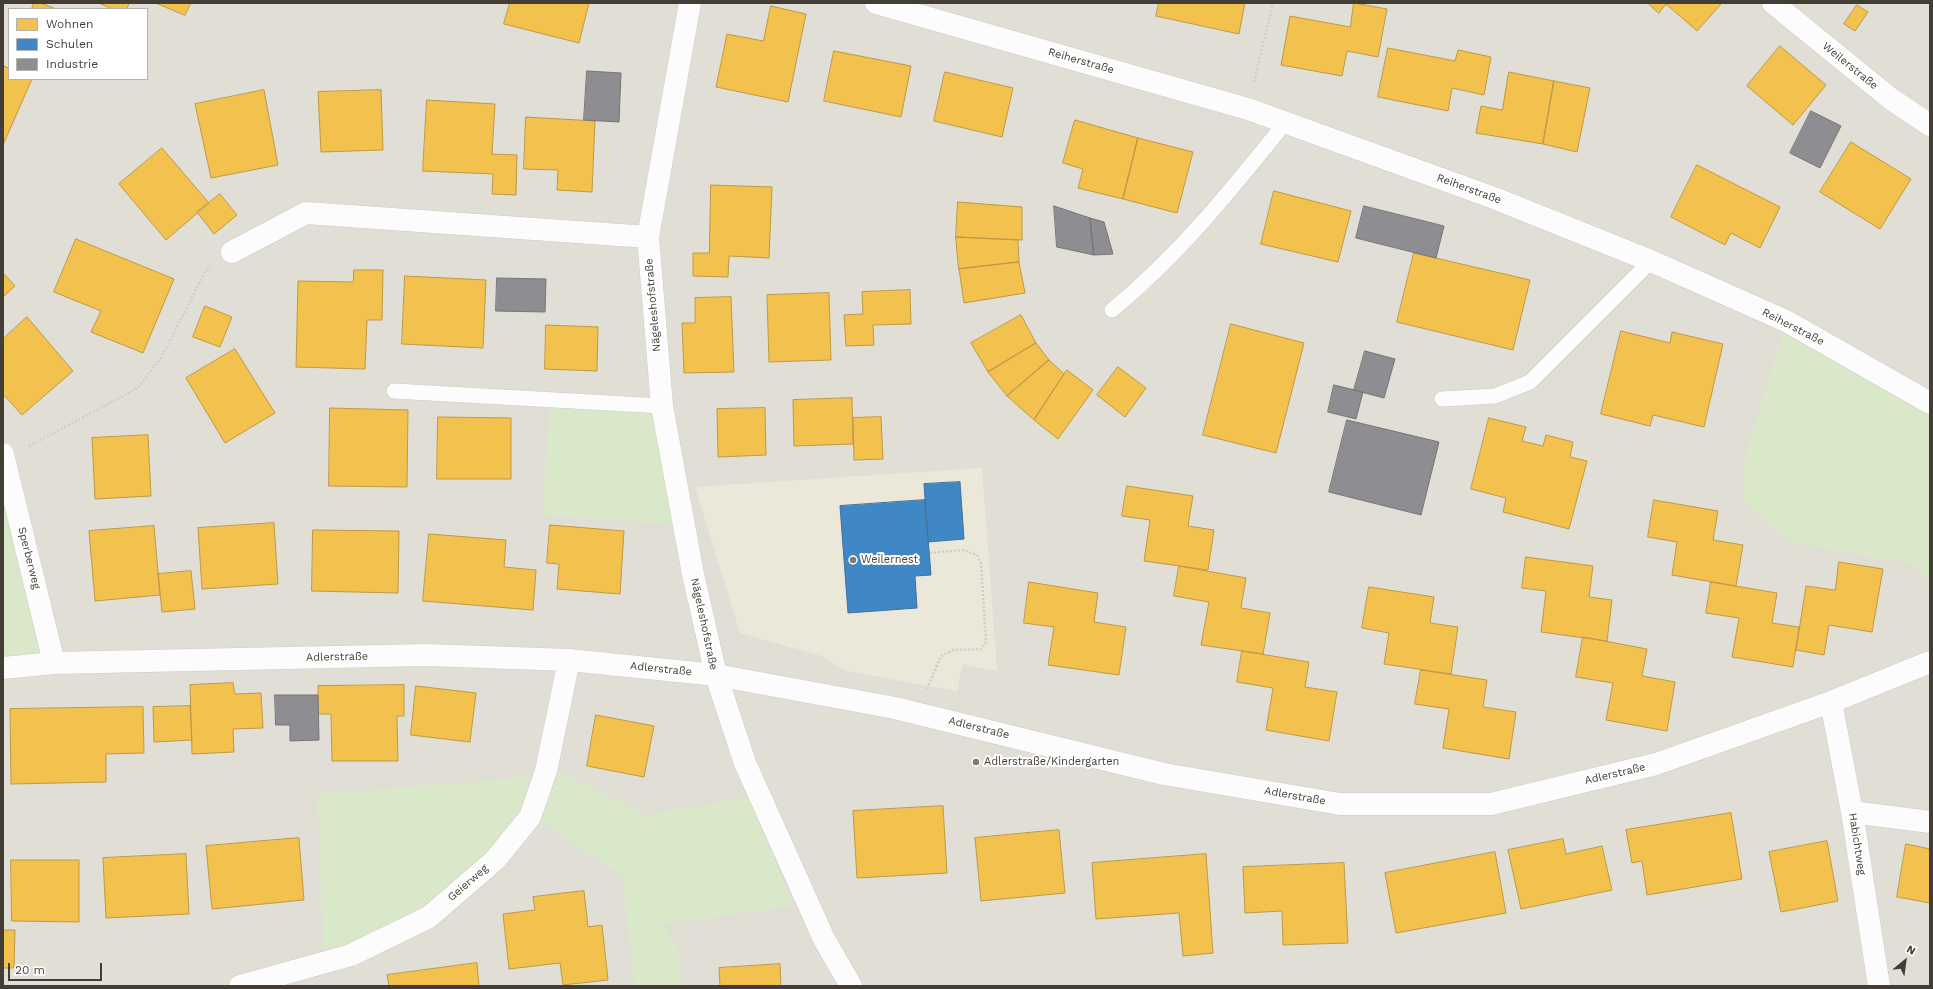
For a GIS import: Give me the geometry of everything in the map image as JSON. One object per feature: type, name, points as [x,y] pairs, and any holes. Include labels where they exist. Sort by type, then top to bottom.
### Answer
[{"type":"street","name":"Nägeleshofstraße","points":[[690,3],[648,237],[662,406],[693,574],[716,675],[745,763],[824,939],[851,986]]},
{"type":"street","name":"Reiherstraße","points":[[876,3],[1248,109],[1494,198],[1651,261],[1786,321],[1930,403]]},
{"type":"street","name":"Weilerstraße","points":[[1774,3],[1891,99],[1930,125]]},
{"type":"street","points":[[232,252],[306,213],[648,237]]},
{"type":"street","name":"Sperberweg","points":[[4,456],[54,663]]},
{"type":"street","name":"Adlerstraße","points":[[3,668],[54,663],[426,655],[569,660],[716,675],[895,708],[1164,774],[1340,804],[1491,804],[1656,764],[1831,702],[1930,662]]},
{"type":"street","name":"Geierweg","points":[[240,986],[351,955],[428,917],[495,860],[530,817],[546,771],[569,660]]},
{"type":"street","name":"Habichtweg","points":[[1831,702],[1852,812],[1879,986]]},
{"type":"street","points":[[1852,812],[1930,822]]},
{"type":"lane","points":[[1112,310],[1145,283],[1215,210],[1286,123]]},
{"type":"lane","points":[[1442,399],[1495,396],[1530,382],[1651,261]]},
{"type":"lane","points":[[394,391],[662,406]]},
{"type":"path","points":[[1248,109],[1273,3]]},
{"type":"path","points":[[4,456],[138,388],[161,358],[205,272]]},
{"type":"path","points":[[924,715],[927,685],[941,656],[953,650],[982,649],[986,642],[981,563],[977,555],[963,550],[929,553]]},
{"type":"shaded area","points":[[3,3],[1930,3],[1930,986],[3,986]]},
{"type":"shaded area","name":"Weilernest","points":[[982,468],[997,671],[963,664],[957,691],[846,671],[822,656],[740,633],[695,487]]},
{"type":"green space","points":[[1783,332],[1930,415],[1930,583],[1913,564],[1793,543],[1743,503],[1746,453]]},
{"type":"green space","points":[[550,408],[657,412],[678,525],[542,515]]},
{"type":"green space","points":[[3,480],[49,658],[3,663]]},
{"type":"green space","points":[[560,771],[645,815],[751,797],[793,906],[663,924],[677,946],[681,986],[635,986],[622,875],[539,821]]},
{"type":"green space","points":[[535,777],[523,815],[488,858],[423,911],[351,945],[324,955],[317,794]]},
{"type":"building: Wohnen","points":[[34,3],[41,3],[54,8],[32,8]]},
{"type":"building: Wohnen","points":[[99,3],[129,3],[127,8],[111,8]]},
{"type":"building: Wohnen","points":[[156,3],[191,3],[185,15]]},
{"type":"building: Wohnen","points":[[510,3],[589,3],[579,43],[504,24]]},
{"type":"building: Wohnen","points":[[1159,3],[1245,3],[1239,34],[1156,16]]},
{"type":"building: Wohnen","points":[[1354,3],[1387,9],[1378,57],[1347,51],[1342,76],[1281,65],[1290,16],[1350,27]]},
{"type":"building: Wohnen","points":[[1648,3],[1722,3],[1697,31],[1666,4],[1659,13]]},
{"type":"building: Wohnen","points":[[1857,5],[1868,12],[1855,31],[1844,24]]},
{"type":"building: Wohnen","points":[[771,6],[806,14],[788,102],[716,87],[727,34],[763,41]]},
{"type":"building: Wohnen","points":[[1780,46],[1826,85],[1793,125],[1747,86]]},
{"type":"building: Wohnen","points":[[1388,48],[1455,61],[1458,50],[1491,57],[1484,95],[1452,88],[1448,111],[1378,97]]},
{"type":"building: Wohnen","points":[[834,51],[911,66],[901,117],[824,101]]},
{"type":"building: Wohnen","points":[[3,66],[8,68],[8,80],[32,80],[3,145]]},
{"type":"building: Wohnen","points":[[945,72],[1013,88],[1002,137],[934,121]]},
{"type":"building: Wohnen","points":[[1509,72],[1554,81],[1543,144],[1476,133],[1481,106],[1502,110]]},
{"type":"building: Wohnen","points":[[1554,81],[1590,88],[1577,152],[1543,144]]},
{"type":"building: Wohnen","points":[[264,90],[278,165],[211,178],[195,104]]},
{"type":"building: Wohnen","points":[[381,90],[383,150],[321,152],[318,92]]},
{"type":"building: Wohnen","points":[[427,100],[495,104],[492,154],[517,155],[516,195],[492,194],[493,174],[423,171]]},
{"type":"building: Wohnen","points":[[526,117],[595,121],[592,192],[557,190],[558,170],[524,169]]},
{"type":"building: Wohnen","points":[[1075,120],[1138,138],[1123,199],[1078,188],[1083,169],[1063,163]]},
{"type":"building: Wohnen","points":[[1138,138],[1193,152],[1177,213],[1123,199]]},
{"type":"building: Wohnen","points":[[1851,142],[1911,179],[1880,229],[1820,192]]},
{"type":"building: Wohnen","points":[[162,148],[209,203],[166,240],[119,184]]},
{"type":"building: Wohnen","points":[[1697,165],[1780,207],[1760,248],[1731,233],[1725,245],[1671,217]]},
{"type":"building: Wohnen","points":[[711,185],[772,187],[769,258],[729,256],[728,277],[693,276],[693,253],[709,253]]},
{"type":"building: Wohnen","points":[[1274,191],[1351,211],[1338,262],[1261,244]]},
{"type":"building: Wohnen","points":[[220,194],[237,215],[214,234],[197,212]]},
{"type":"building: Wohnen","points":[[958,202],[1022,207],[1022,240],[956,237]]},
{"type":"building: Wohnen","points":[[956,237],[1018,240],[1019,262],[959,269]]},
{"type":"building: Wohnen","points":[[76,239],[174,279],[143,353],[91,332],[101,311],[54,292]]},
{"type":"building: Wohnen","points":[[1414,253],[1530,280],[1513,350],[1397,322]]},
{"type":"building: Wohnen","points":[[1019,262],[1025,293],[964,303],[959,269]]},
{"type":"building: Wohnen","points":[[354,270],[383,270],[382,320],[367,320],[365,369],[296,367],[298,281],[353,282]]},
{"type":"building: Wohnen","points":[[3,273],[15,286],[3,297]]},
{"type":"building: Wohnen","points":[[405,276],[486,280],[483,348],[402,344]]},
{"type":"building: Wohnen","points":[[910,290],[911,324],[873,325],[874,345],[846,346],[844,315],[863,314],[862,292]]},
{"type":"building: Wohnen","points":[[829,293],[831,360],[769,362],[767,295]]},
{"type":"building: Wohnen","points":[[731,297],[734,372],[684,373],[682,323],[695,323],[695,298]]},
{"type":"building: Wohnen","points":[[205,306],[232,317],[220,347],[193,337]]},
{"type":"building: Wohnen","points":[[1021,315],[1036,343],[988,372],[971,343]]},
{"type":"building: Wohnen","points":[[27,317],[73,371],[22,415],[3,394],[3,339]]},
{"type":"building: Wohnen","points":[[1231,324],[1304,343],[1276,453],[1203,435]]},
{"type":"building: Wohnen","points":[[546,325],[598,327],[597,371],[545,369]]},
{"type":"building: Wohnen","points":[[1621,331],[1670,343],[1672,332],[1723,344],[1704,427],[1653,415],[1650,426],[1601,414]]},
{"type":"building: Wohnen","points":[[1036,343],[1049,360],[1007,396],[988,372]]},
{"type":"building: Wohnen","points":[[235,349],[275,413],[225,443],[186,378]]},
{"type":"building: Wohnen","points":[[1049,360],[1064,374],[1034,420],[1007,396]]},
{"type":"building: Wohnen","points":[[1118,367],[1146,388],[1125,417],[1097,395]]},
{"type":"building: Wohnen","points":[[1067,370],[1093,390],[1058,439],[1034,420]]},
{"type":"building: Wohnen","points":[[852,398],[853,444],[794,446],[793,400]]},
{"type":"building: Wohnen","points":[[330,408],[408,410],[407,487],[329,486]]},
{"type":"building: Wohnen","points":[[765,408],[766,455],[718,457],[717,409]]},
{"type":"building: Wohnen","points":[[438,417],[511,418],[511,479],[437,479]]},
{"type":"building: Wohnen","points":[[881,417],[883,459],[854,460],[853,418]]},
{"type":"building: Wohnen","points":[[1489,418],[1526,427],[1522,441],[1543,446],[1546,435],[1573,442],[1570,457],[1587,461],[1569,529],[1503,512],[1506,498],[1471,489]]},
{"type":"building: Wohnen","points":[[148,435],[151,496],[95,499],[92,438]]},
{"type":"building: Wohnen","points":[[1127,486],[1193,496],[1188,526],[1214,530],[1208,570],[1144,561],[1150,520],[1122,516]]},
{"type":"building: Wohnen","points":[[1654,500],[1718,511],[1713,540],[1743,545],[1736,586],[1672,575],[1677,542],[1648,537]]},
{"type":"building: Wohnen","points":[[274,523],[278,584],[202,589],[198,528]]},
{"type":"building: Wohnen","points":[[550,525],[624,531],[620,594],[557,589],[559,564],[547,563]]},
{"type":"building: Wohnen","points":[[154,526],[160,595],[95,601],[89,531]]},
{"type":"building: Wohnen","points":[[313,530],[399,531],[398,593],[312,591]]},
{"type":"building: Wohnen","points":[[429,534],[506,540],[504,567],[536,570],[533,610],[423,601]]},
{"type":"building: Wohnen","points":[[1526,557],[1593,566],[1589,597],[1612,600],[1607,641],[1541,632],[1546,591],[1522,588]]},
{"type":"building: Wohnen","points":[[1839,562],[1883,569],[1872,632],[1829,625],[1824,655],[1796,650],[1806,586],[1835,590]]},
{"type":"building: Wohnen","points":[[1179,566],[1246,578],[1241,608],[1270,613],[1263,654],[1201,645],[1209,602],[1174,596]]},
{"type":"building: Wohnen","points":[[191,571],[195,609],[162,612],[158,574]]},
{"type":"building: Wohnen","points":[[1029,582],[1098,593],[1094,622],[1126,627],[1119,675],[1048,665],[1054,627],[1024,623]]},
{"type":"building: Wohnen","points":[[1711,582],[1777,593],[1772,623],[1799,627],[1793,667],[1732,657],[1739,618],[1706,613]]},
{"type":"building: Wohnen","points":[[1369,587],[1434,597],[1430,623],[1458,627],[1451,674],[1384,664],[1389,633],[1362,628]]},
{"type":"building: Wohnen","points":[[1583,637],[1647,649],[1642,676],[1675,682],[1667,731],[1606,720],[1613,683],[1576,677]]},
{"type":"building: Wohnen","points":[[1242,651],[1309,662],[1305,687],[1337,692],[1329,741],[1266,730],[1273,688],[1237,682]]},
{"type":"building: Wohnen","points":[[1421,670],[1487,680],[1483,707],[1516,712],[1509,759],[1443,748],[1449,709],[1415,704]]},
{"type":"building: Wohnen","points":[[233,683],[235,694],[261,693],[263,728],[233,729],[234,752],[192,754],[190,685]]},
{"type":"building: Wohnen","points":[[404,685],[404,716],[397,716],[398,761],[332,761],[331,714],[318,714],[318,686]]},
{"type":"building: Wohnen","points":[[416,686],[476,693],[470,742],[411,735]]},
{"type":"building: Wohnen","points":[[190,706],[192,740],[154,742],[153,707]]},
{"type":"building: Wohnen","points":[[143,707],[144,753],[106,754],[106,782],[11,784],[10,709]]},
{"type":"building: Wohnen","points":[[596,715],[654,726],[644,777],[587,766]]},
{"type":"building: Wohnen","points":[[943,806],[947,873],[857,878],[853,811]]},
{"type":"building: Wohnen","points":[[1731,813],[1742,879],[1647,895],[1642,861],[1632,863],[1626,830]]},
{"type":"building: Wohnen","points":[[1059,830],[1065,893],[981,901],[975,838]]},
{"type":"building: Wohnen","points":[[299,838],[304,900],[212,909],[206,846]]},
{"type":"building: Wohnen","points":[[1563,839],[1566,854],[1602,846],[1612,890],[1521,909],[1508,850]]},
{"type":"building: Wohnen","points":[[1827,841],[1838,901],[1781,912],[1769,852]]},
{"type":"building: Wohnen","points":[[1906,844],[1930,849],[1930,903],[1897,897]]},
{"type":"building: Wohnen","points":[[1495,852],[1506,913],[1396,933],[1385,873]]},
{"type":"building: Wohnen","points":[[186,854],[189,914],[106,918],[103,858]]},
{"type":"building: Wohnen","points":[[1206,854],[1213,953],[1183,956],[1179,913],[1096,919],[1092,863]]},
{"type":"building: Wohnen","points":[[11,860],[79,860],[79,922],[12,921]]},
{"type":"building: Wohnen","points":[[1344,863],[1348,943],[1283,945],[1282,911],[1245,913],[1243,867]]},
{"type":"building: Wohnen","points":[[584,891],[588,927],[602,925],[608,980],[563,985],[560,963],[509,969],[503,914],[535,910],[533,897]]},
{"type":"building: Wohnen","points":[[3,930],[15,930],[14,968],[3,968]]},
{"type":"building: Wohnen","points":[[477,963],[479,986],[389,986],[387,975]]},
{"type":"building: Wohnen","points":[[780,964],[781,986],[720,986],[719,968]]},
{"type":"building: Schulen","points":[[960,482],[964,539],[928,542],[924,484]]},
{"type":"building: Schulen","points":[[925,500],[931,575],[915,576],[917,608],[848,613],[840,506]]},
{"type":"building: Industrie","points":[[587,71],[621,73],[619,122],[584,120]]},
{"type":"building: Industrie","points":[[1811,111],[1841,126],[1820,168],[1790,153]]},
{"type":"building: Industrie","points":[[1054,206],[1090,218],[1094,255],[1057,247]]},
{"type":"building: Industrie","points":[[1364,206],[1444,226],[1436,258],[1356,238]]},
{"type":"building: Industrie","points":[[1090,218],[1104,222],[1113,254],[1094,255]]},
{"type":"building: Industrie","points":[[497,278],[546,279],[545,312],[496,311]]},
{"type":"building: Industrie","points":[[1365,351],[1395,359],[1384,398],[1354,390]]},
{"type":"building: Industrie","points":[[1334,385],[1363,392],[1356,419],[1328,412]]},
{"type":"building: Industrie","points":[[1347,420],[1439,442],[1421,515],[1329,492]]},
{"type":"building: Industrie","points":[[275,695],[318,695],[319,740],[290,741],[290,725],[276,725]]},
{"type":"place","name":"Weilernest","points":[[853,560]]},
{"type":"place","name":"Adlerstraße/Kindergarten","points":[[976,762]]}]
